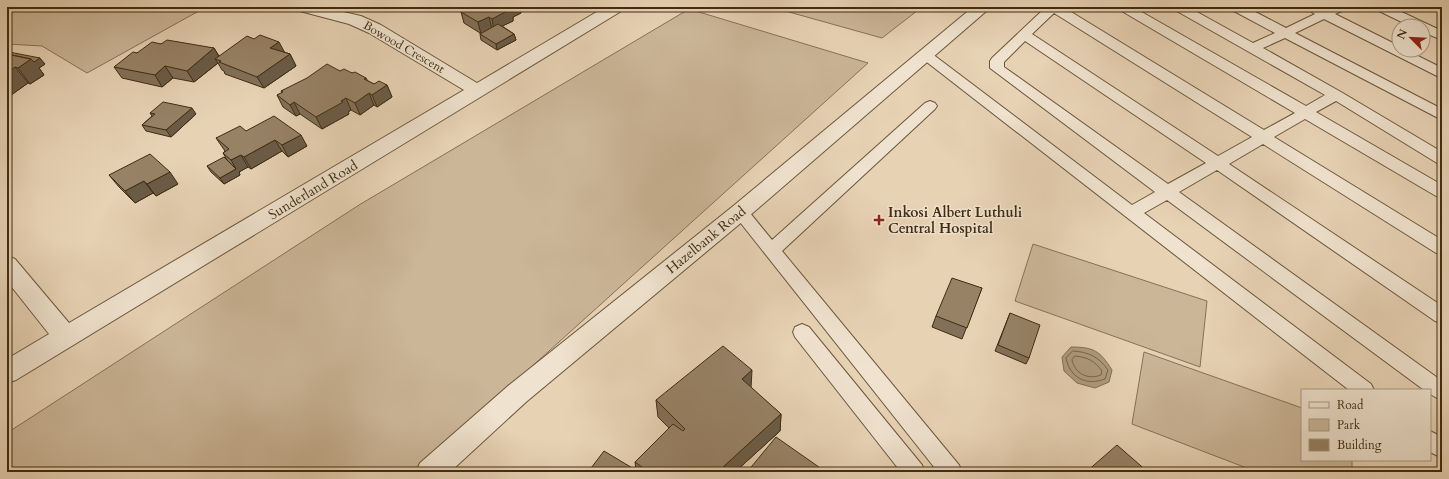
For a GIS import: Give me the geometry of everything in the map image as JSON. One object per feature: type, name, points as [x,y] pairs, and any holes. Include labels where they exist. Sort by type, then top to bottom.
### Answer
[{"type":"street","name":"Bowood Crescent","points":[[302,7],[355,20],[375,29],[478,91]]},
{"type":"street","name":"Sunderland Road","points":[[7,372],[617,7]]},
{"type":"street","name":"Hazelbank Road","points":[[430,472],[446,465],[517,394],[740,212],[983,7]]},
{"type":"street","points":[[7,264],[66,338]]},
{"type":"lane","points":[[1442,248],[1053,7],[997,61],[997,68],[1442,392]]},
{"type":"lane","points":[[1124,7],[1442,192]]},
{"type":"lane","points":[[1179,7],[1336,95],[1442,159]]},
{"type":"lane","points":[[1236,7],[1442,115]]},
{"type":"lane","points":[[1310,7],[1442,74]]},
{"type":"lane","points":[[1253,48],[1340,7]]},
{"type":"lane","points":[[1381,7],[1404,18]]},
{"type":"lane","points":[[1431,31],[1442,36]]},
{"type":"lane","points":[[1024,36],[1217,163],[1442,316]]},
{"type":"lane","points":[[926,56],[1363,389]]},
{"type":"lane","points":[[1131,213],[1336,95]]},
{"type":"lane","points":[[771,251],[930,106]]},
{"type":"lane","points":[[740,212],[951,472]]},
{"type":"lane","points":[[802,332],[914,472]]},
{"type":"lane","points":[[1431,441],[1442,448]]},
{"type":"green space","points":[[7,7],[206,7],[87,73],[42,46],[7,44]]},
{"type":"green space","points":[[771,7],[922,7],[882,38]]},
{"type":"green space","points":[[689,9],[868,63],[415,472],[7,472],[7,433],[359,205]]},
{"type":"green space","points":[[1033,244],[1207,301],[1200,367],[1015,301]]},
{"type":"green space","points":[[1144,352],[1301,408],[1301,461],[1352,461],[1352,472],[1257,472],[1132,424]]},
{"type":"water","points":[[1071,347],[1091,349],[1100,354],[1112,370],[1109,382],[1095,388],[1077,383],[1064,371],[1062,357]]},
{"type":"building","points":[[471,7],[508,7],[511,9],[492,19],[489,17],[478,22],[461,12]]},
{"type":"building","points":[[498,24],[514,34],[496,44],[480,34]]},
{"type":"building","points":[[260,35],[279,42],[270,48],[290,54],[257,77],[215,59],[247,36],[254,39]]},
{"type":"building","points":[[167,40],[214,48],[187,71],[165,66],[155,75],[114,67],[133,52],[137,53],[152,42],[161,44]]},
{"type":"building","points":[[9,52],[40,58],[34,62],[31,59],[7,54]]},
{"type":"building","points":[[7,54],[31,59],[18,68],[15,67],[7,73]]},
{"type":"building","points":[[327,64],[340,71],[344,69],[352,73],[355,72],[374,84],[379,81],[387,85],[372,95],[369,93],[355,103],[346,98],[341,101],[343,102],[316,117],[294,102],[290,105],[277,95],[283,92],[281,91],[307,78]]},
{"type":"building","points":[[163,102],[192,108],[166,130],[142,125],[155,114],[150,113]]},
{"type":"building","points":[[274,116],[301,135],[282,145],[275,140],[244,157],[241,155],[231,160],[223,153],[229,149],[216,138],[240,126],[246,131]]},
{"type":"building","points":[[150,154],[170,172],[147,184],[144,181],[125,191],[109,175]]},
{"type":"building","points":[[224,157],[236,169],[220,178],[207,166]]},
{"type":"building","points":[[952,278],[982,288],[967,328],[936,316]]},
{"type":"building","points":[[1010,313],[1040,325],[1029,358],[998,345]]},
{"type":"building","points":[[723,346],[752,370],[742,379],[781,414],[719,472],[644,472],[646,470],[635,462],[673,424],[683,431],[685,429],[656,400]]},
{"type":"building","points":[[776,437],[826,472],[747,472]]},
{"type":"building","points":[[1117,445],[1148,472],[1086,472]]},
{"type":"building","points":[[604,451],[639,472],[588,472]]},
{"type":"place","name":"Inkosi Albert Luthuli Central Hospital","points":[[879,220]]}]
